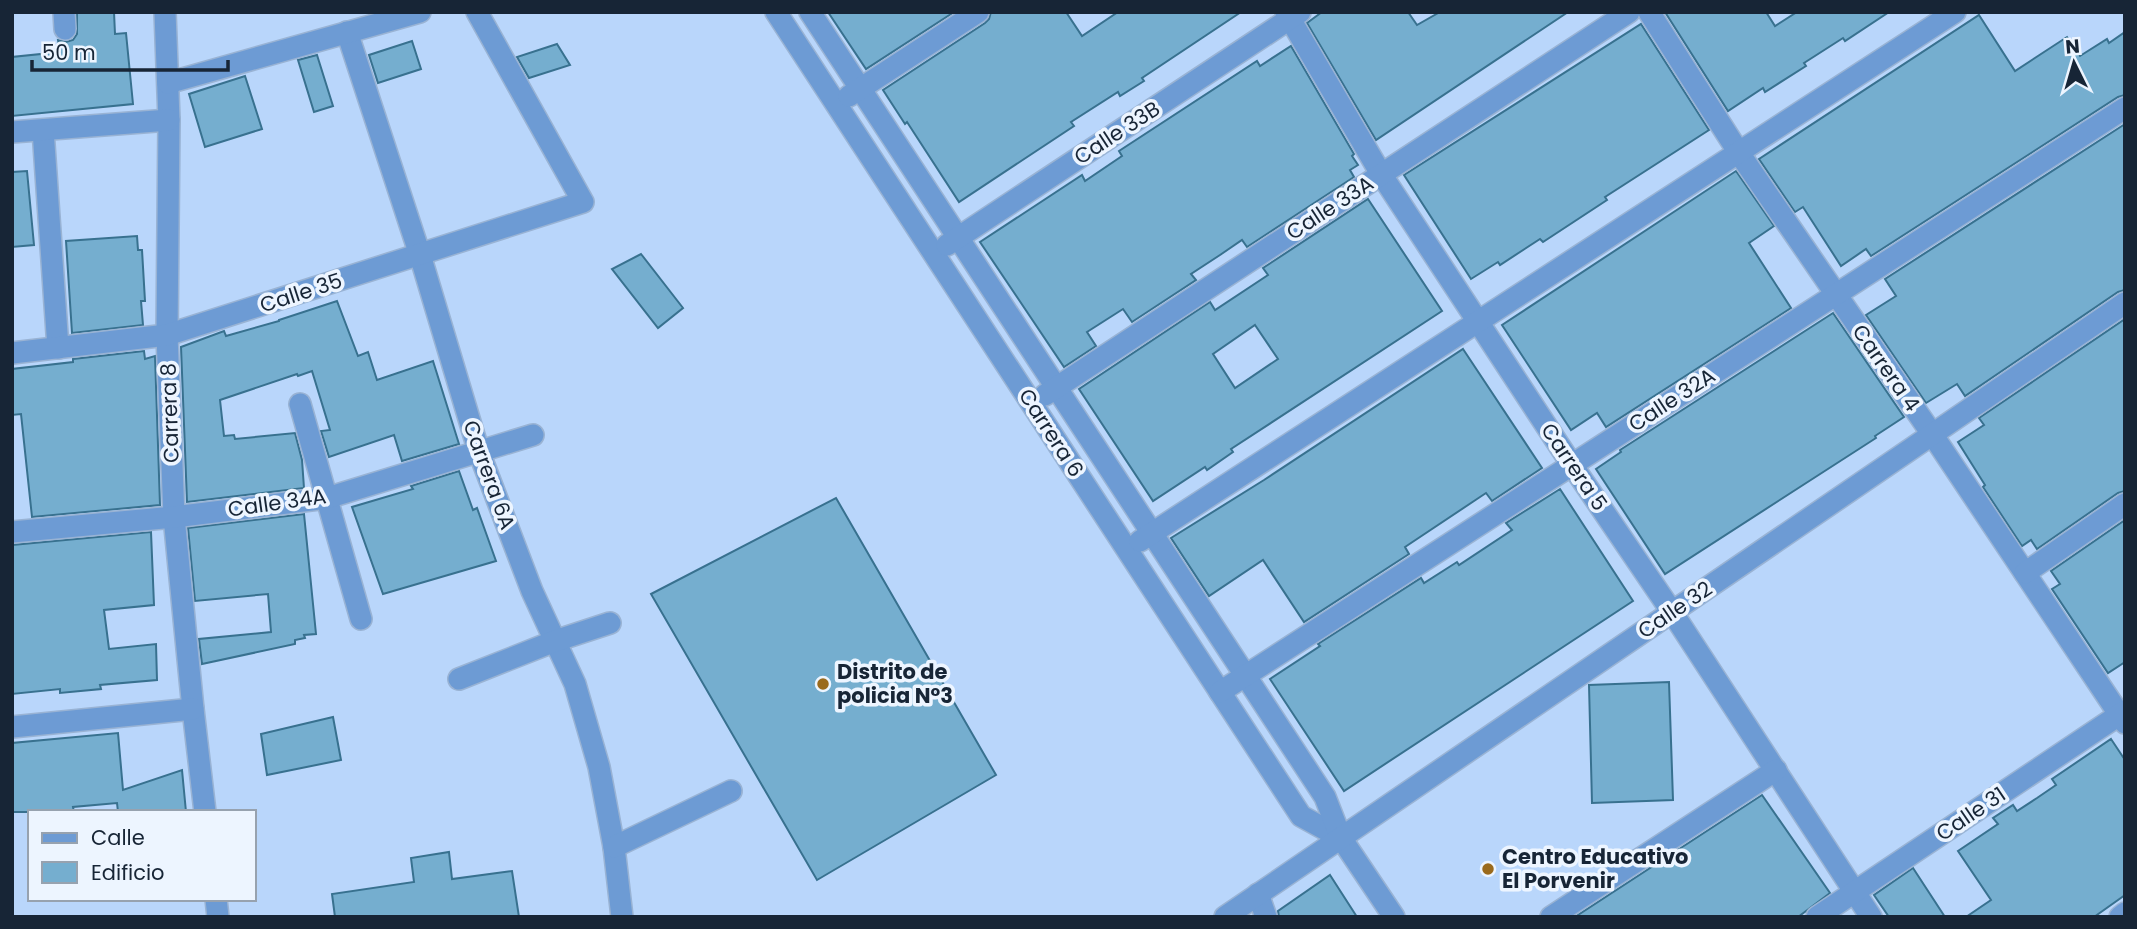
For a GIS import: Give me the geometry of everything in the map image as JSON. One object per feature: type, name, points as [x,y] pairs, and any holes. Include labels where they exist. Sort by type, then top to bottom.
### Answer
[{"type":"street","name":"Carrera 8","points":[[165,12],[169,120],[167,335],[174,517],[205,810]]},
{"type":"street","points":[[168,83],[420,12]]},
{"type":"street","name":"Calle 35","points":[[12,353],[167,335],[583,202],[477,12]]},
{"type":"street","name":"Carrera 6","points":[[775,12],[1301,816],[1341,838]]},
{"type":"street","name":"Carrera 6","points":[[810,12],[1325,797],[1341,838],[1394,917]]},
{"type":"street","points":[[836,105],[978,12]]},
{"type":"street","name":"Calle 33A","points":[[1031,404],[1629,12]]},
{"type":"street","name":"Carrera 4","points":[[1649,12],[1739,153],[2123,717]]},
{"type":"street","points":[[1127,550],[1955,12]]},
{"type":"street","name":"Carrera 5","points":[[1292,15],[1381,174],[1776,769],[1871,917]]},
{"type":"street","name":"Calle 33B","points":[[933,253],[1292,15]]},
{"type":"street","name":"Carrera 6A","points":[[347,32],[420,255],[479,452],[532,591],[575,684],[599,767],[614,847],[622,917]]},
{"type":"street","name":"Calle 32A","points":[[1220,692],[2125,108]]},
{"type":"street","points":[[12,132],[169,120]]},
{"type":"street","points":[[44,130],[58,348]]},
{"type":"street","name":"Calle 32","points":[[1225,917],[2125,303]]},
{"type":"street","points":[[300,404],[361,619]]},
{"type":"street","name":"Calle 34A","points":[[12,532],[174,517],[327,498],[533,435]]},
{"type":"street","points":[[2025,573],[2125,504]]},
{"type":"street","points":[[459,679],[555,641],[610,623]]},
{"type":"street","points":[[12,727],[193,709]]},
{"type":"street","name":"Calle 31","points":[[1817,917],[2123,717]]},
{"type":"street","points":[[1551,917],[1776,769]]},
{"type":"street","points":[[614,847],[731,791]]},
{"type":"street","points":[[1258,894],[1266,917]]},
{"type":"street","points":[[2120,917],[2125,913]]},
{"type":"building","points":[[77,12],[114,12],[115,34],[126,33],[133,104],[12,116],[12,57],[60,52],[58,40],[73,40],[77,34]]},
{"type":"building","points":[[828,12],[954,12],[866,69]]},
{"type":"building","points":[[991,12],[1066,12],[1082,36],[1118,12],[1241,12],[1142,78],[1144,81],[1120,96],[1118,92],[1071,122],[1074,126],[959,202],[883,90],[985,23]]},
{"type":"building","points":[[1322,12],[1408,12],[1417,25],[1440,12],[1568,12],[1376,140],[1307,23]]},
{"type":"building","points":[[1665,12],[1766,12],[1775,26],[1797,12],[1889,12],[1845,41],[1843,38],[1804,63],[1806,66],[1765,92],[1763,88],[1728,111]]},
{"type":"building","points":[[1979,15],[2015,71],[2067,37],[2080,56],[2107,39],[2109,43],[2125,32],[2125,95],[1871,256],[1866,249],[1841,266],[1803,207],[1795,212],[1759,159]]},
{"type":"building","points":[[1641,24],[1709,130],[1605,197],[1607,200],[1543,242],[1540,239],[1500,265],[1498,262],[1471,279],[1404,175]]},
{"type":"building","points":[[412,41],[421,69],[378,83],[369,55]]},
{"type":"building","points":[[557,44],[570,65],[529,78],[517,57]]},
{"type":"building","points":[[1291,46],[1354,154],[1352,156],[1358,165],[1350,170],[1354,177],[1247,247],[1242,240],[1191,274],[1196,280],[1132,322],[1123,309],[1087,332],[1096,346],[1064,367],[980,242],[1082,175],[1085,181],[1122,156],[1119,151],[1257,61],[1260,66]]},
{"type":"building","points":[[317,55],[333,106],[314,112],[298,60]]},
{"type":"building","points":[[245,76],[262,129],[205,147],[189,94]]},
{"type":"building","points":[[2125,124],[2125,290],[2118,292],[1965,396],[1957,384],[1926,403],[1866,315],[1896,296],[1885,279]]},
{"type":"building","points":[[27,171],[34,245],[12,247],[12,172]]},
{"type":"building","points":[[1736,171],[1774,226],[1749,243],[1791,308],[1606,427],[1597,413],[1571,430],[1502,325]]},
{"type":"building","points":[[1368,199],[1442,311],[1231,449],[1233,452],[1207,470],[1205,467],[1153,501],[1079,389],[1210,302],[1215,310],[1268,275],[1263,268]],"holes":[[[1255,325],[1278,359],[1235,388],[1213,354]]]},
{"type":"building","points":[[137,236],[138,250],[142,250],[145,301],[141,301],[143,325],[72,333],[66,241]]},
{"type":"building","points":[[641,254],[683,308],[658,328],[612,269]]},
{"type":"building","points":[[337,301],[358,356],[368,352],[377,380],[433,361],[459,444],[402,461],[394,435],[329,457],[321,431],[330,430],[312,371],[298,376],[297,374],[220,400],[224,436],[234,435],[235,439],[295,433],[302,460],[304,488],[187,502],[181,347],[224,331],[226,336]]},
{"type":"building","points":[[1833,313],[1904,417],[1875,436],[1876,438],[1665,574],[1596,469],[1621,452],[1620,450]]},
{"type":"building","points":[[2125,319],[2125,491],[2118,493],[2037,549],[2031,540],[2022,546],[1983,487],[1985,485],[1958,442],[1984,425],[1979,418]]},
{"type":"building","points":[[1463,349],[1542,468],[1492,501],[1486,493],[1405,547],[1409,554],[1304,622],[1263,560],[1209,596],[1171,538]]},
{"type":"building","points":[[144,351],[145,359],[155,356],[160,505],[32,517],[21,414],[12,415],[12,369]]},
{"type":"building","points":[[459,471],[473,510],[477,508],[496,561],[383,594],[352,507],[413,489],[411,486]]},
{"type":"building","points":[[1560,489],[1633,601],[1344,791],[1270,679],[1320,646],[1318,644],[1421,578],[1424,583],[1457,562],[1459,565],[1512,530],[1506,523]]},
{"type":"building","name":"Distrito de policia N°3","points":[[836,498],[996,775],[817,880],[651,594]]},
{"type":"building","points":[[304,514],[316,634],[304,635],[305,638],[295,640],[295,644],[202,664],[199,639],[271,632],[268,594],[195,601],[188,528]]},
{"type":"building","points":[[2125,520],[2125,662],[2108,673],[2052,589],[2060,584],[2051,571]]},
{"type":"building","points":[[151,532],[154,605],[104,610],[109,649],[156,644],[157,680],[100,685],[101,689],[60,693],[60,689],[12,694],[12,545]]},
{"type":"building","points":[[1669,682],[1673,800],[1592,803],[1589,685]]},
{"type":"building","points":[[333,717],[341,760],[267,775],[261,734]]},
{"type":"building","points":[[118,733],[123,790],[182,770],[186,810],[118,810],[117,803],[73,807],[74,810],[12,812],[12,743]]},
{"type":"building","points":[[2111,739],[2125,760],[2125,895],[2094,917],[1966,917],[1991,900],[1958,851],[1998,824],[1993,818],[2013,805],[2017,811],[2037,798],[2056,785],[2052,779]]},
{"type":"building","points":[[1762,795],[1830,893],[1798,917],[1575,917]]},
{"type":"building","points":[[449,852],[452,879],[512,871],[519,917],[335,917],[332,894],[414,882],[411,858]]},
{"type":"building","points":[[1913,868],[1945,917],[1889,917],[1874,895]]},
{"type":"building","points":[[1330,875],[1357,917],[1279,917],[1278,911]]},
{"type":"place","name":"Distrito de policia N°3","points":[[823,684]]},
{"type":"place","name":"Centro Educativo El Porvenir","points":[[1488,869]]}]
